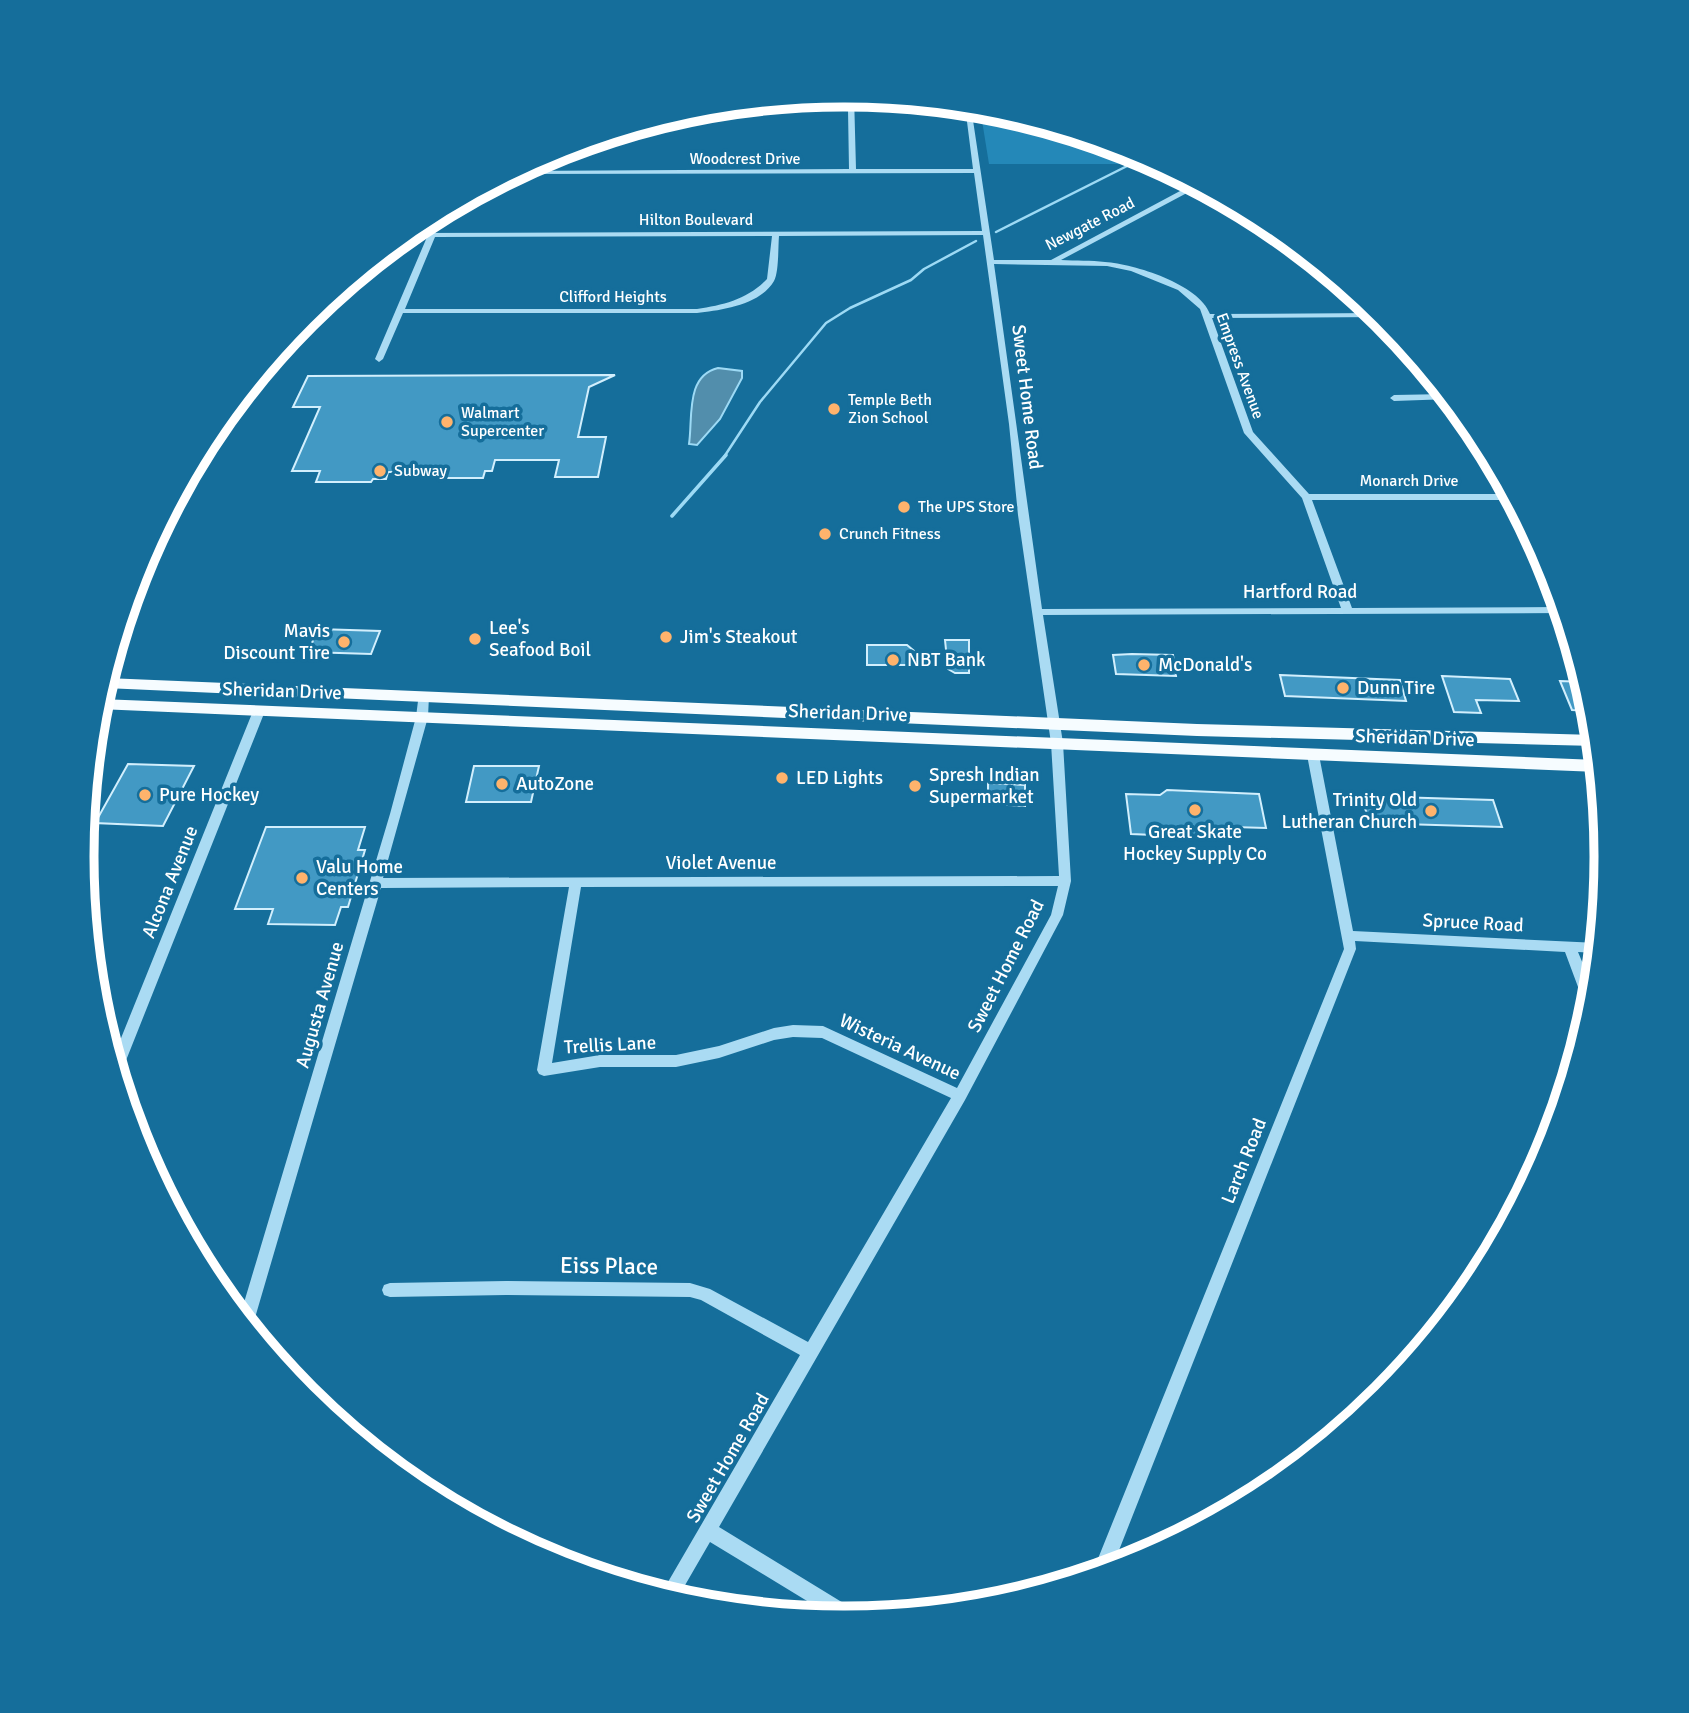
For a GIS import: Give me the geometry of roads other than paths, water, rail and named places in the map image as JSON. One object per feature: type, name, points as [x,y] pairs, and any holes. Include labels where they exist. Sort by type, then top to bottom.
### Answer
[{"type":"main road","name":"Sheridan Drive","points":[[115,683],[1239,732],[1585,741]]},
{"type":"main road","name":"Sheridan Drive","points":[[110,705],[1589,766]]},
{"type":"street","points":[[759,112],[852,108],[853,172]]},
{"type":"street","name":"Sweet Home Road","points":[[675,1587],[960,1096],[1057,915],[1066,881],[1057,743],[969,117]]},
{"type":"street","name":"Woodcrest Drive","points":[[537,173],[976,171]]},
{"type":"street","name":"Newgate Road","points":[[990,262],[1052,262],[1188,190]]},
{"type":"street","name":"Clifford Heights","points":[[400,311],[697,311],[723,307],[749,297],[771,279],[776,233]]},
{"type":"street","name":"Hilton Boulevard","points":[[425,235],[985,233]]},
{"type":"street","points":[[379,359],[432,235]]},
{"type":"street","name":"Empress Avenue","points":[[1052,262],[1107,264],[1168,281],[1192,296],[1208,316],[1249,433],[1306,497],[1347,609]]},
{"type":"street","points":[[1208,316],[1363,315]]},
{"type":"street","points":[[1394,398],[1438,397]]},
{"type":"street","name":"Monarch Drive","points":[[1306,497],[1502,497]]},
{"type":"street","name":"Hartford Road","points":[[1037,612],[1553,610]]},
{"type":"street","name":"Augusta Avenue","points":[[249,1313],[376,883],[422,717],[423,696]]},
{"type":"street","name":"Alcona Avenue","points":[[121,1055],[259,711]]},
{"type":"street","name":"Larch Road","points":[[1106,1559],[1350,949],[1313,755]]},
{"type":"street","name":"Trellis Lane","points":[[576,881],[544,1070],[591,1062],[676,1061],[719,1052],[774,1034],[793,1031],[823,1032]]},
{"type":"street","name":"Violet Avenue","points":[[376,883],[1066,881]]},
{"type":"street","name":"Spruce Road","points":[[1347,936],[1589,948]]},
{"type":"street","points":[[1570,947],[1583,984]]},
{"type":"street","name":"Wisteria Avenue","points":[[823,1032],[960,1096]]},
{"type":"street","name":"Eiss Place","points":[[390,1290],[690,1290],[704,1294],[812,1353]]},
{"type":"street","points":[[708,1531],[832,1606]]},
{"type":"waterway","points":[[996,232],[1131,164]]},
{"type":"waterway","points":[[724,457],[760,402],[826,323],[850,308],[911,280],[924,269],[976,241]]},
{"type":"waterway","points":[[672,516],[726,455]]},
{"type":"place","name":"Temple Beth Zion School","points":[[834,409]]},
{"type":"place","name":"Walmart Supercenter","points":[[447,422]]},
{"type":"place","name":"Subway","points":[[380,471]]},
{"type":"place","name":"The UPS Store","points":[[904,507]]},
{"type":"place","name":"Crunch Fitness","points":[[825,534]]},
{"type":"place","name":"Jim's Steakout","points":[[666,637]]},
{"type":"place","name":"Lee's Seafood Boil","points":[[475,639]]},
{"type":"place","name":"Mavis Discount Tire","points":[[344,642]]},
{"type":"place","name":"NBT Bank","points":[[893,660]]},
{"type":"place","name":"McDonald's","points":[[1144,665]]},
{"type":"place","name":"Dunn Tire","points":[[1343,688]]},
{"type":"place","name":"LED Lights","points":[[782,778]]},
{"type":"place","name":"AutoZone","points":[[502,784]]},
{"type":"place","name":"Spresh Indian Supermarket","points":[[915,786]]},
{"type":"place","name":"Pure Hockey","points":[[145,795]]},
{"type":"place","name":"Great Skate Hockey Supply Co","points":[[1195,810]]},
{"type":"place","name":"Trinity Old Lutheran Church","points":[[1431,811]]},
{"type":"place","name":"Valu Home Centers","points":[[302,878]]}]
